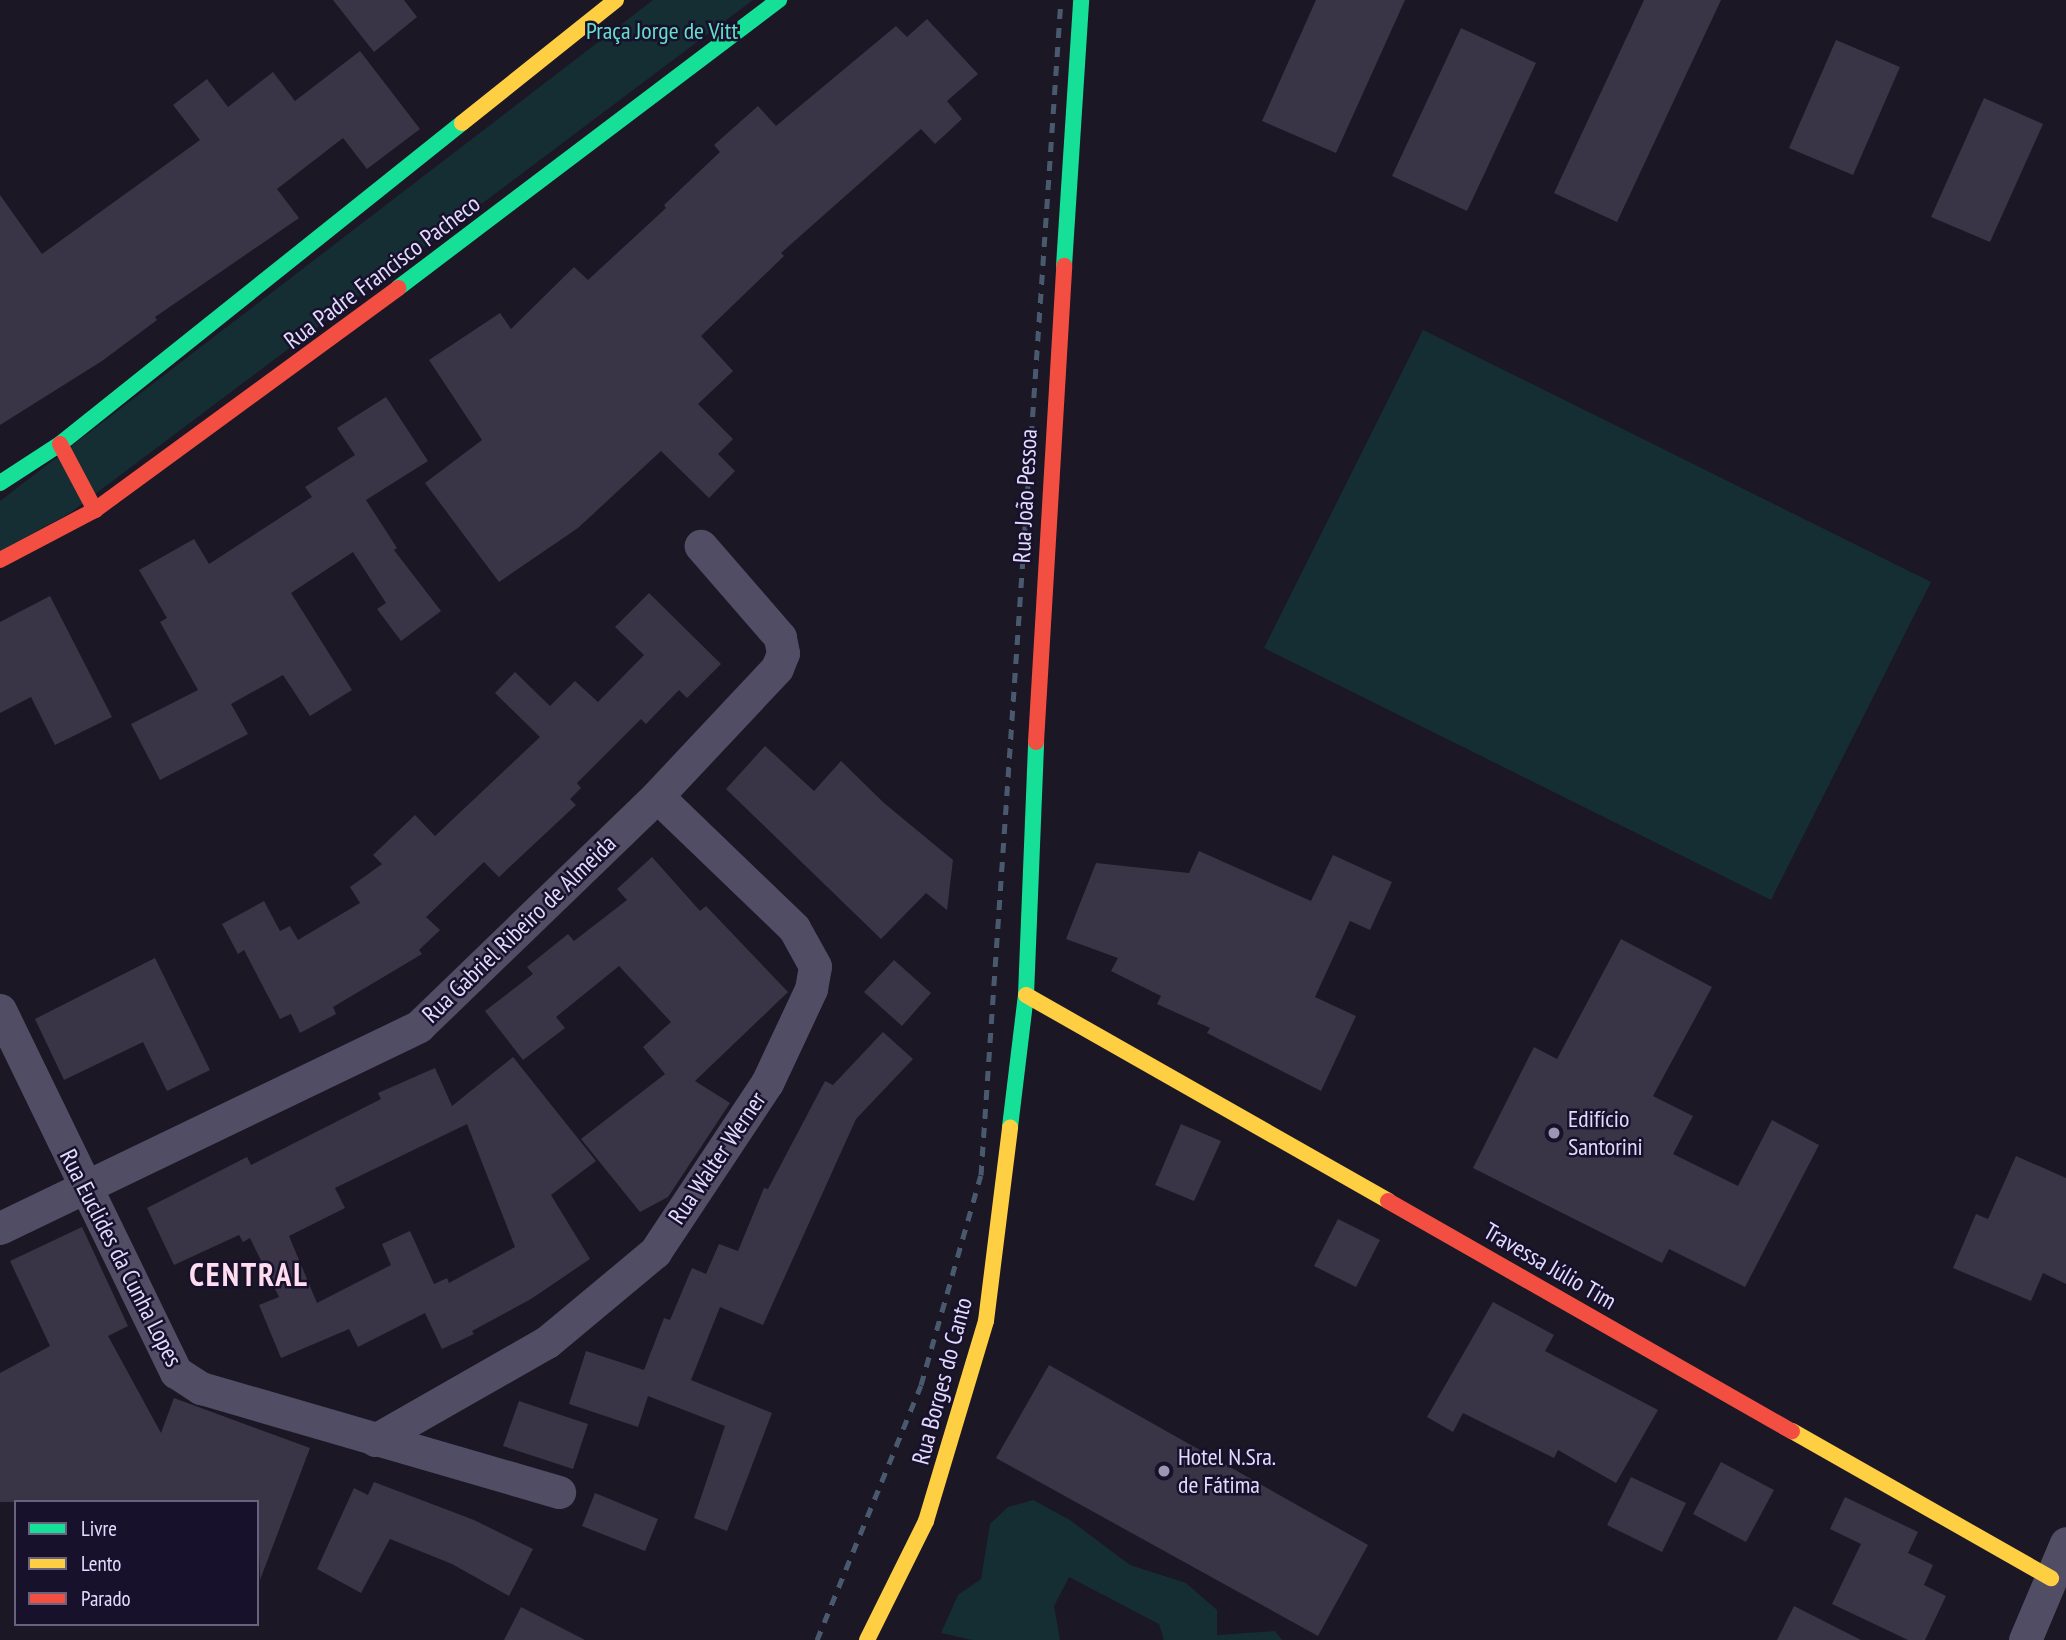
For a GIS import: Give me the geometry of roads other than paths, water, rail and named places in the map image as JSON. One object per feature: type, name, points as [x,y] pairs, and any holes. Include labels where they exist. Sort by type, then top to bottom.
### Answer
[{"type":"main road","points":[[0,483],[60,444],[615,0]]},
{"type":"main road","name":"Rua Padre Francisco Pacheco","points":[[0,560],[95,510],[347,327],[779,0]]},
{"type":"main road","name":"Rua João Pessoa","points":[[1026,995],[1042,585],[1081,0]]},
{"type":"main road","points":[[60,444],[95,510]]},
{"type":"main road","name":"Travessa Júlio Tim","points":[[1026,995],[2051,1578]]},
{"type":"main road","name":"Rua Borges do Canto","points":[[867,1640],[926,1521],[986,1321],[1026,995]]},
{"type":"street","name":"Rua Gabriel Ribeiro de Almeida","points":[[0,1228],[84,1190],[419,1026],[657,796],[777,668],[783,653],[780,637],[701,546]]},
{"type":"street","name":"Rua Walter Werner","points":[[375,1440],[547,1342],[655,1252],[767,1083],[811,989],[814,966],[794,928],[657,796]]},
{"type":"street","name":"Rua Euclides da Cunha Lopes","points":[[0,1010],[84,1190],[177,1372],[201,1388],[559,1492]]},
{"type":"street","points":[[2025,1640],[2066,1543]]},
{"type":"railway","points":[[817,1640],[921,1385],[981,1175],[1061,0]]},
{"type":"place","name":"Edifício Santorini","points":[[1554,1133]]},
{"type":"place","name":"Hotel N.Sra. de Fátima","points":[[1164,1471]]},
{"type":"district","name":"CENTRAL","points":[[249,1274]]},
{"type":"park label","name":"Praça Jorge de Vitt","points":[[662,31]]}]
